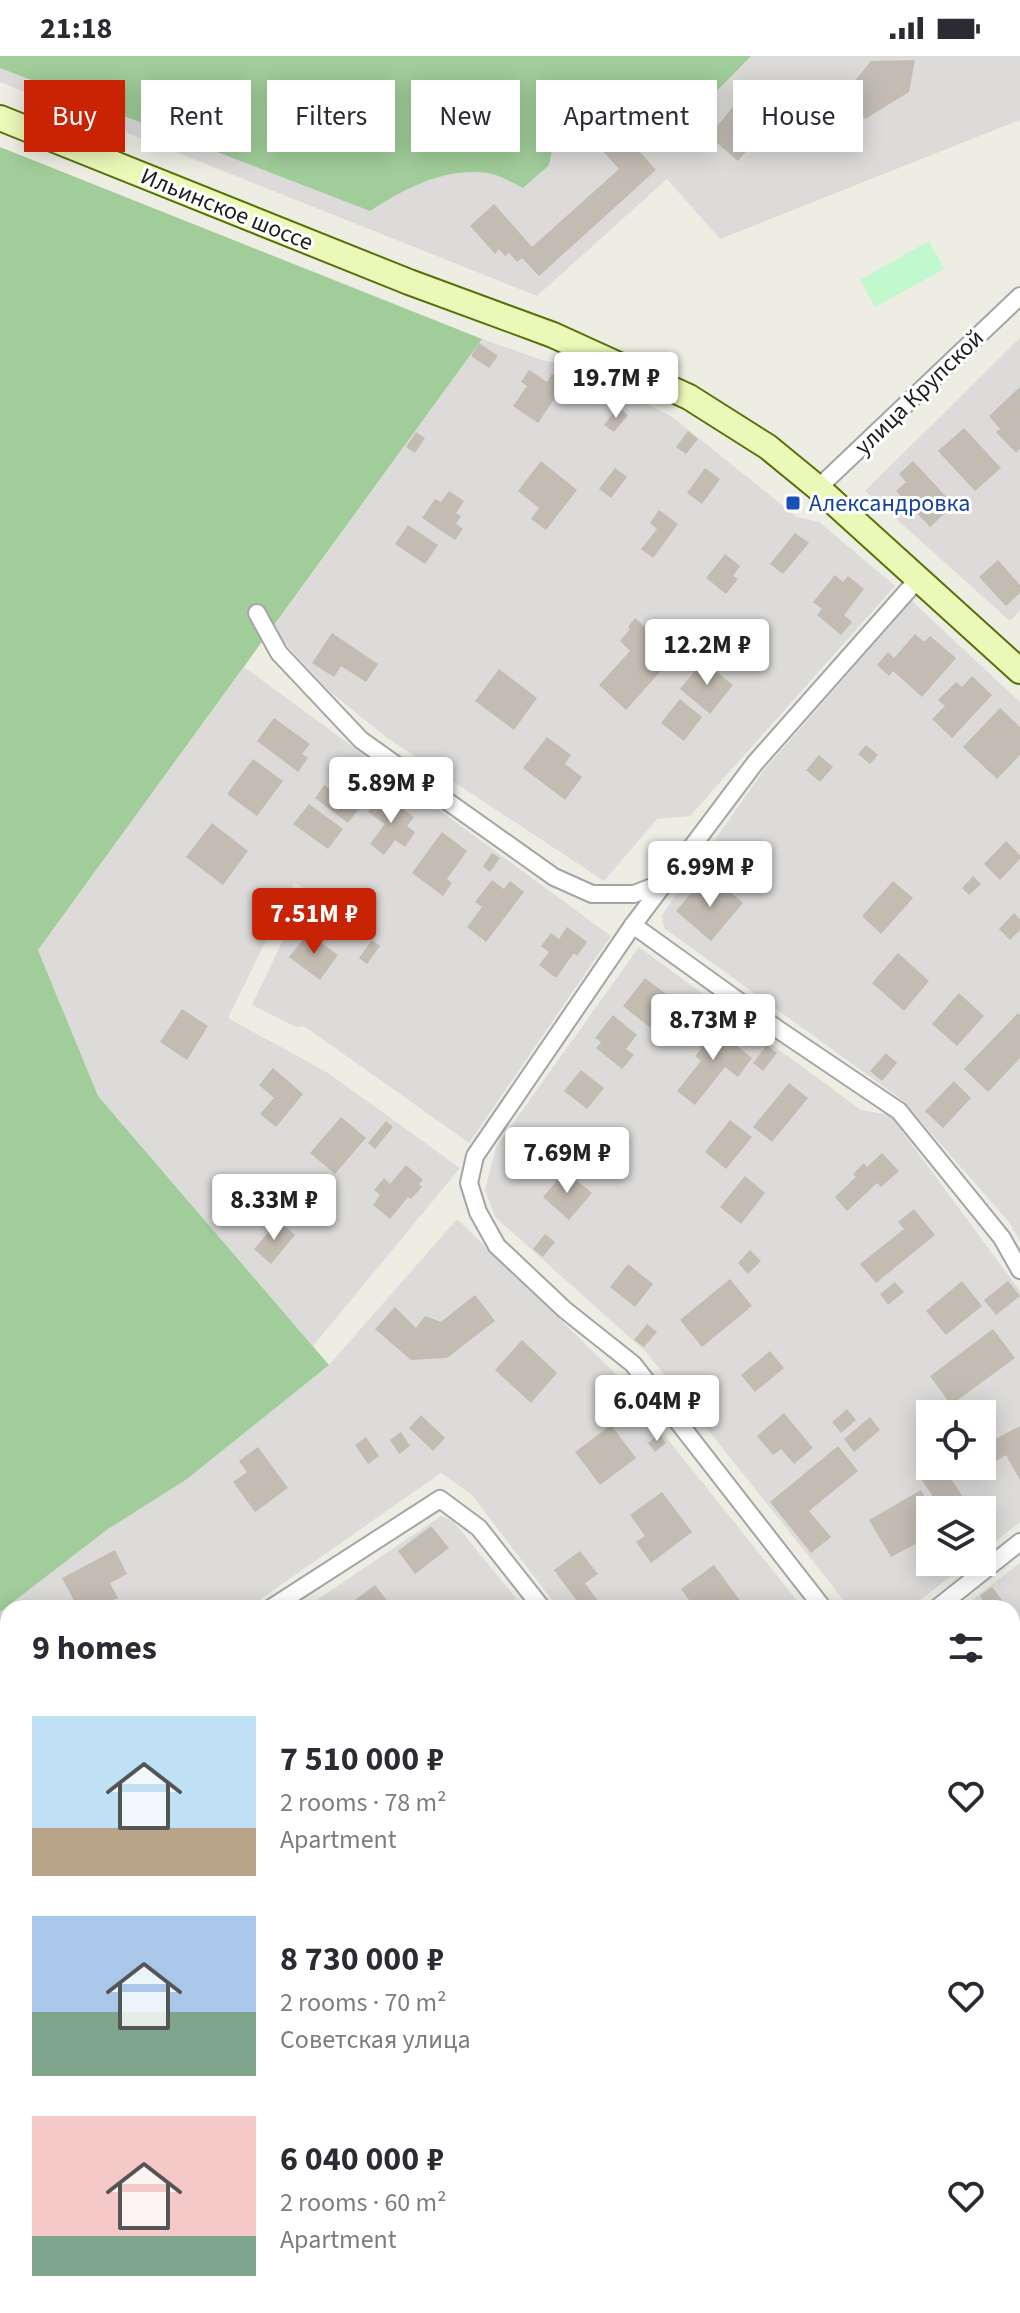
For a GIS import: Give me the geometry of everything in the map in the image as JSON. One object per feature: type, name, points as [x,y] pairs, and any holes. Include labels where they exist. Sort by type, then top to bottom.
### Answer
[{"type":"main road","name":"Ильинское шоссе","points":[[0,118],[409,282],[553,335],[689,397],[768,447],[818,488],[1020,671]]},
{"type":"street","name":"улица Крупской","points":[[818,488],[1020,296]]},
{"type":"street","points":[[817,1600],[633,1364],[565,1310],[497,1246],[478,1212],[469,1183],[475,1156],[633,925],[755,763],[918,579]]},
{"type":"street","points":[[257,613],[279,653],[361,740],[554,877],[592,894],[634,894],[666,881]]},
{"type":"street","points":[[633,925],[899,1111],[1002,1238],[1020,1270]]},
{"type":"street","points":[[283,1600],[440,1499],[479,1528],[536,1600]]},
{"type":"street","points":[[947,1600],[1020,1542]]},
{"type":"shaded area","points":[[0,56],[1020,56],[1020,120],[720,239],[667,179],[537,296],[176,152],[251,152],[251,80],[141,80],[141,138],[125,132],[125,80],[24,80],[24,92],[0,82]]},
{"type":"shaded area","points":[[1020,338],[1020,610],[1010,621],[865,491]]},
{"type":"shaded area","points":[[482,339],[542,360],[578,368],[671,416],[797,517],[819,522],[895,586],[690,816],[657,819],[604,881],[386,737],[328,690],[272,629]]},
{"type":"shaded area","points":[[912,601],[1020,702],[1020,1241],[1009,1222],[901,1099],[664,928],[662,915],[764,770]]},
{"type":"shaded area","points":[[244,667],[611,936],[469,1143],[304,1026],[296,1027],[252,1005],[307,890],[294,883],[228,1018],[328,1073],[460,1168],[313,1346],[98,1096],[38,950]]},
{"type":"shaded area","points":[[639,947],[861,1110],[890,1115],[1020,1291],[1020,1522],[996,1541],[996,1496],[916,1496],[916,1576],[951,1576],[920,1600],[844,1600],[646,1352],[495,1217],[485,1190],[496,1147]]},
{"type":"shaded area","points":[[457,1219],[613,1371],[797,1600],[552,1600],[472,1495],[441,1473],[259,1600],[16,1600],[108,1529],[187,1478],[329,1365]]},
{"type":"shaded area","points":[[441,1516],[453,1521],[517,1600],[317,1600]]},
{"type":"shaded area","points":[[1020,1563],[1020,1600],[971,1600]]},
{"type":"green space","points":[[0,56],[751,56],[717,91],[717,80],[536,80],[536,152],[551,152],[549,165],[523,188],[488,173],[456,173],[411,187],[370,211],[217,152],[251,152],[251,80],[141,80],[141,122],[125,116],[125,80],[31,80],[0,68]]},
{"type":"green space","points":[[0,147],[482,339],[38,950],[98,1096],[329,1365],[187,1479],[108,1529],[16,1600],[0,1600]]},
{"type":"green space","points":[[929,241],[944,269],[875,307],[860,280]]},
{"type":"building","points":[[915,60],[909,92],[865,119],[863,80],[856,80],[871,61]]},
{"type":"building","points":[[733,107],[733,152],[746,152],[738,161],[717,143],[717,126]]},
{"type":"building","points":[[604,152],[640,152],[656,170],[539,276],[522,258],[517,262],[509,253],[505,256],[499,249],[495,254],[470,226],[494,204],[532,247],[619,169]]},
{"type":"building","points":[[479,343],[498,356],[489,368],[471,356]]},
{"type":"building","points":[[529,370],[547,382],[552,374],[565,383],[538,423],[513,406],[527,386],[521,382]]},
{"type":"building","points":[[1020,387],[1020,449],[1016,453],[996,432],[1000,429],[989,416]]},
{"type":"building","points":[[618,407],[628,415],[614,432],[604,425]]},
{"type":"building","points":[[964,428],[1001,468],[975,491],[938,451]]},
{"type":"building","points":[[688,431],[698,439],[686,454],[676,447]]},
{"type":"building","points":[[416,432],[425,438],[415,453],[406,447]]},
{"type":"building","points":[[541,461],[577,490],[546,530],[531,519],[539,508],[518,491]]},
{"type":"building","points":[[913,461],[954,505],[930,527],[896,491],[906,482],[899,474]]},
{"type":"building","points":[[615,468],[627,477],[611,498],[599,489]]},
{"type":"building","points":[[705,468],[720,479],[702,504],[687,493]]},
{"type":"building","points":[[449,491],[464,501],[456,513],[461,516],[456,524],[463,529],[455,540],[422,518],[435,499],[441,502]]},
{"type":"building","points":[[659,510],[678,524],[653,558],[641,549],[657,529],[650,523]]},
{"type":"building","points":[[408,525],[438,545],[425,564],[395,544]]},
{"type":"building","points":[[795,533],[809,543],[783,574],[770,564]]},
{"type":"building","points":[[725,554],[740,566],[733,576],[738,579],[726,594],[706,578]]},
{"type":"building","points":[[998,560],[1020,585],[1020,593],[1006,606],[979,577]]},
{"type":"building","points":[[835,575],[843,582],[848,576],[864,589],[844,615],[852,622],[841,635],[817,615],[822,609],[813,602]]},
{"type":"building","points":[[635,618],[676,654],[626,710],[599,685],[630,651],[620,641]]},
{"type":"building","points":[[332,633],[378,664],[366,682],[341,666],[334,677],[312,663]]},
{"type":"building","points":[[915,634],[924,642],[930,636],[956,658],[922,697],[893,671],[889,676],[877,665],[888,652],[894,658]]},
{"type":"building","points":[[703,661],[733,685],[710,714],[680,689]]},
{"type":"building","points":[[499,669],[537,698],[514,730],[475,701]]},
{"type":"building","points":[[972,676],[992,695],[952,738],[932,719],[945,706],[938,700],[956,682],[962,687]]},
{"type":"building","points":[[680,699],[702,717],[684,741],[661,723]]},
{"type":"building","points":[[1000,708],[1020,727],[1020,755],[997,779],[963,747]]},
{"type":"building","points":[[274,718],[310,744],[302,754],[308,758],[298,772],[257,741]]},
{"type":"building","points":[[547,737],[571,755],[565,764],[582,777],[565,800],[523,768]]},
{"type":"building","points":[[866,745],[878,755],[870,764],[858,754]]},
{"type":"building","points":[[819,755],[833,767],[820,782],[806,770]]},
{"type":"building","points":[[253,759],[283,781],[257,816],[227,794]]},
{"type":"building","points":[[347,770],[364,783],[359,789],[368,796],[348,823],[315,798],[324,785],[331,790]]},
{"type":"building","points":[[382,794],[414,817],[407,826],[415,832],[405,847],[395,840],[384,855],[370,844],[385,824],[368,812]]},
{"type":"building","points":[[309,804],[343,829],[328,849],[293,824]]},
{"type":"building","points":[[212,823],[248,851],[223,885],[186,857]]},
{"type":"building","points":[[442,832],[467,851],[447,879],[452,883],[443,896],[412,873]]},
{"type":"building","points":[[1006,841],[1020,855],[1020,859],[1000,880],[984,864]]},
{"type":"building","points":[[492,853],[500,858],[490,872],[483,866]]},
{"type":"building","points":[[973,876],[981,884],[969,895],[962,888]]},
{"type":"building","points":[[492,880],[504,889],[510,881],[524,892],[486,942],[467,927],[482,907],[475,902]]},
{"type":"building","points":[[717,881],[743,903],[711,941],[676,911],[700,883],[709,891]]},
{"type":"building","points":[[893,881],[913,898],[881,934],[862,916]]},
{"type":"building","points":[[1014,913],[1020,919],[1020,930],[1010,940],[999,929]]},
{"type":"building","points":[[567,927],[587,942],[577,956],[574,953],[556,978],[539,965],[549,952],[541,946],[551,933],[559,939]]},
{"type":"building","points":[[308,933],[338,955],[320,980],[289,957]]},
{"type":"building","points":[[372,940],[380,946],[367,964],[359,958]]},
{"type":"building","points":[[898,953],[929,981],[904,1011],[872,983]]},
{"type":"building","points":[[645,978],[675,1001],[652,1029],[623,1006]]},
{"type":"building","points":[[959,993],[984,1016],[957,1046],[932,1024]]},
{"type":"building","points":[[182,1009],[208,1026],[187,1060],[160,1042]]},
{"type":"building","points":[[1018,1013],[1020,1058],[988,1092],[964,1069]]},
{"type":"building","points":[[613,1015],[637,1035],[626,1049],[634,1055],[622,1069],[596,1048],[601,1042],[595,1038]]},
{"type":"building","points":[[707,1022],[752,1058],[738,1077],[725,1067],[695,1105],[677,1091],[701,1061],[695,1056],[702,1048],[692,1041]]},
{"type":"building","points":[[767,1045],[777,1053],[763,1071],[753,1063]]},
{"type":"building","points":[[886,1053],[897,1063],[882,1081],[870,1071]]},
{"type":"building","points":[[273,1068],[303,1094],[276,1127],[260,1114],[274,1098],[259,1085]]},
{"type":"building","points":[[581,1070],[604,1088],[587,1109],[564,1091]]},
{"type":"building","points":[[954,1081],[971,1098],[943,1128],[925,1111]]},
{"type":"building","points":[[789,1083],[808,1098],[772,1142],[753,1127]]},
{"type":"building","points":[[341,1117],[366,1138],[335,1174],[310,1153]]},
{"type":"building","points":[[730,1120],[752,1137],[726,1169],[705,1152]]},
{"type":"building","points":[[386,1121],[393,1127],[375,1149],[368,1143]]},
{"type":"building","points":[[882,1153],[899,1171],[881,1187],[877,1183],[847,1211],[835,1197],[856,1177],[853,1174],[864,1163],[867,1167]]},
{"type":"building","points":[[406,1165],[423,1180],[419,1184],[422,1187],[411,1199],[408,1197],[390,1219],[373,1205],[380,1195],[374,1190],[384,1178],[390,1184]]},
{"type":"building","points":[[565,1171],[592,1193],[569,1220],[543,1197]]},
{"type":"building","points":[[745,1176],[765,1193],[741,1224],[720,1207]]},
{"type":"building","points":[[914,1209],[935,1235],[876,1283],[860,1264],[904,1229],[898,1222]]},
{"type":"building","points":[[278,1221],[295,1235],[271,1264],[254,1249]]},
{"type":"building","points":[[545,1234],[555,1242],[543,1257],[533,1249]]},
{"type":"building","points":[[750,1250],[761,1261],[748,1274],[738,1263]]},
{"type":"building","points":[[628,1264],[653,1284],[635,1307],[610,1287]]},
{"type":"building","points":[[730,1279],[752,1306],[702,1347],[680,1320]]},
{"type":"building","points":[[962,1281],[982,1306],[946,1335],[926,1311]]},
{"type":"building","points":[[1008,1281],[1020,1296],[996,1315],[984,1300]]},
{"type":"building","points":[[895,1282],[904,1292],[888,1305],[880,1294]]},
{"type":"building","points":[[475,1295],[495,1321],[447,1358],[411,1360],[375,1329],[395,1307],[416,1328],[425,1316],[441,1322]]},
{"type":"building","points":[[647,1324],[657,1332],[644,1347],[634,1340]]},
{"type":"building","points":[[993,1329],[1015,1358],[958,1400],[947,1400],[930,1376]]},
{"type":"building","points":[[522,1340],[557,1373],[531,1403],[495,1370]]},
{"type":"building","points":[[770,1351],[784,1368],[755,1392],[741,1375]]},
{"type":"building","points":[[847,1409],[856,1420],[841,1433],[832,1422]]},
{"type":"building","points":[[784,1413],[813,1448],[794,1464],[781,1449],[773,1455],[757,1436]]},
{"type":"building","points":[[421,1415],[445,1438],[433,1451],[409,1428]]},
{"type":"building","points":[[870,1417],[880,1430],[854,1452],[844,1439]]},
{"type":"building","points":[[611,1425],[636,1458],[600,1485],[575,1452]]},
{"type":"building","points":[[1020,1426],[1020,1480],[1006,1455],[996,1461],[996,1439]]},
{"type":"building","points":[[401,1432],[410,1446],[399,1454],[390,1440]]},
{"type":"building","points":[[659,1434],[666,1443],[655,1452],[648,1443]]},
{"type":"building","points":[[366,1437],[379,1456],[368,1464],[355,1445]]},
{"type":"building","points":[[838,1446],[858,1471],[809,1511],[831,1537],[811,1553],[770,1502]]},
{"type":"building","points":[[258,1447],[288,1488],[255,1512],[233,1482],[247,1472],[239,1461]]},
{"type":"building","points":[[922,1480],[952,1480],[962,1496],[933,1496]]},
{"type":"building","points":[[921,1490],[924,1496],[916,1496],[916,1546],[891,1557],[869,1520]]},
{"type":"building","points":[[662,1492],[692,1532],[651,1563],[636,1542],[645,1536],[630,1515]]},
{"type":"building","points":[[431,1526],[449,1548],[415,1574],[398,1551]]},
{"type":"building","points":[[115,1550],[127,1574],[110,1583],[118,1598],[114,1600],[74,1600],[62,1578]]},
{"type":"building","points":[[580,1551],[598,1574],[585,1583],[597,1600],[576,1600],[554,1570]]},
{"type":"building","points":[[714,1565],[740,1600],[689,1600],[681,1589]]},
{"type":"building","points":[[375,1585],[387,1600],[355,1600]]},
{"type":"building","points":[[992,1587],[1002,1600],[983,1600],[980,1596]]},
{"type":"place","name":"Александровка","points":[[793,503]]}]
